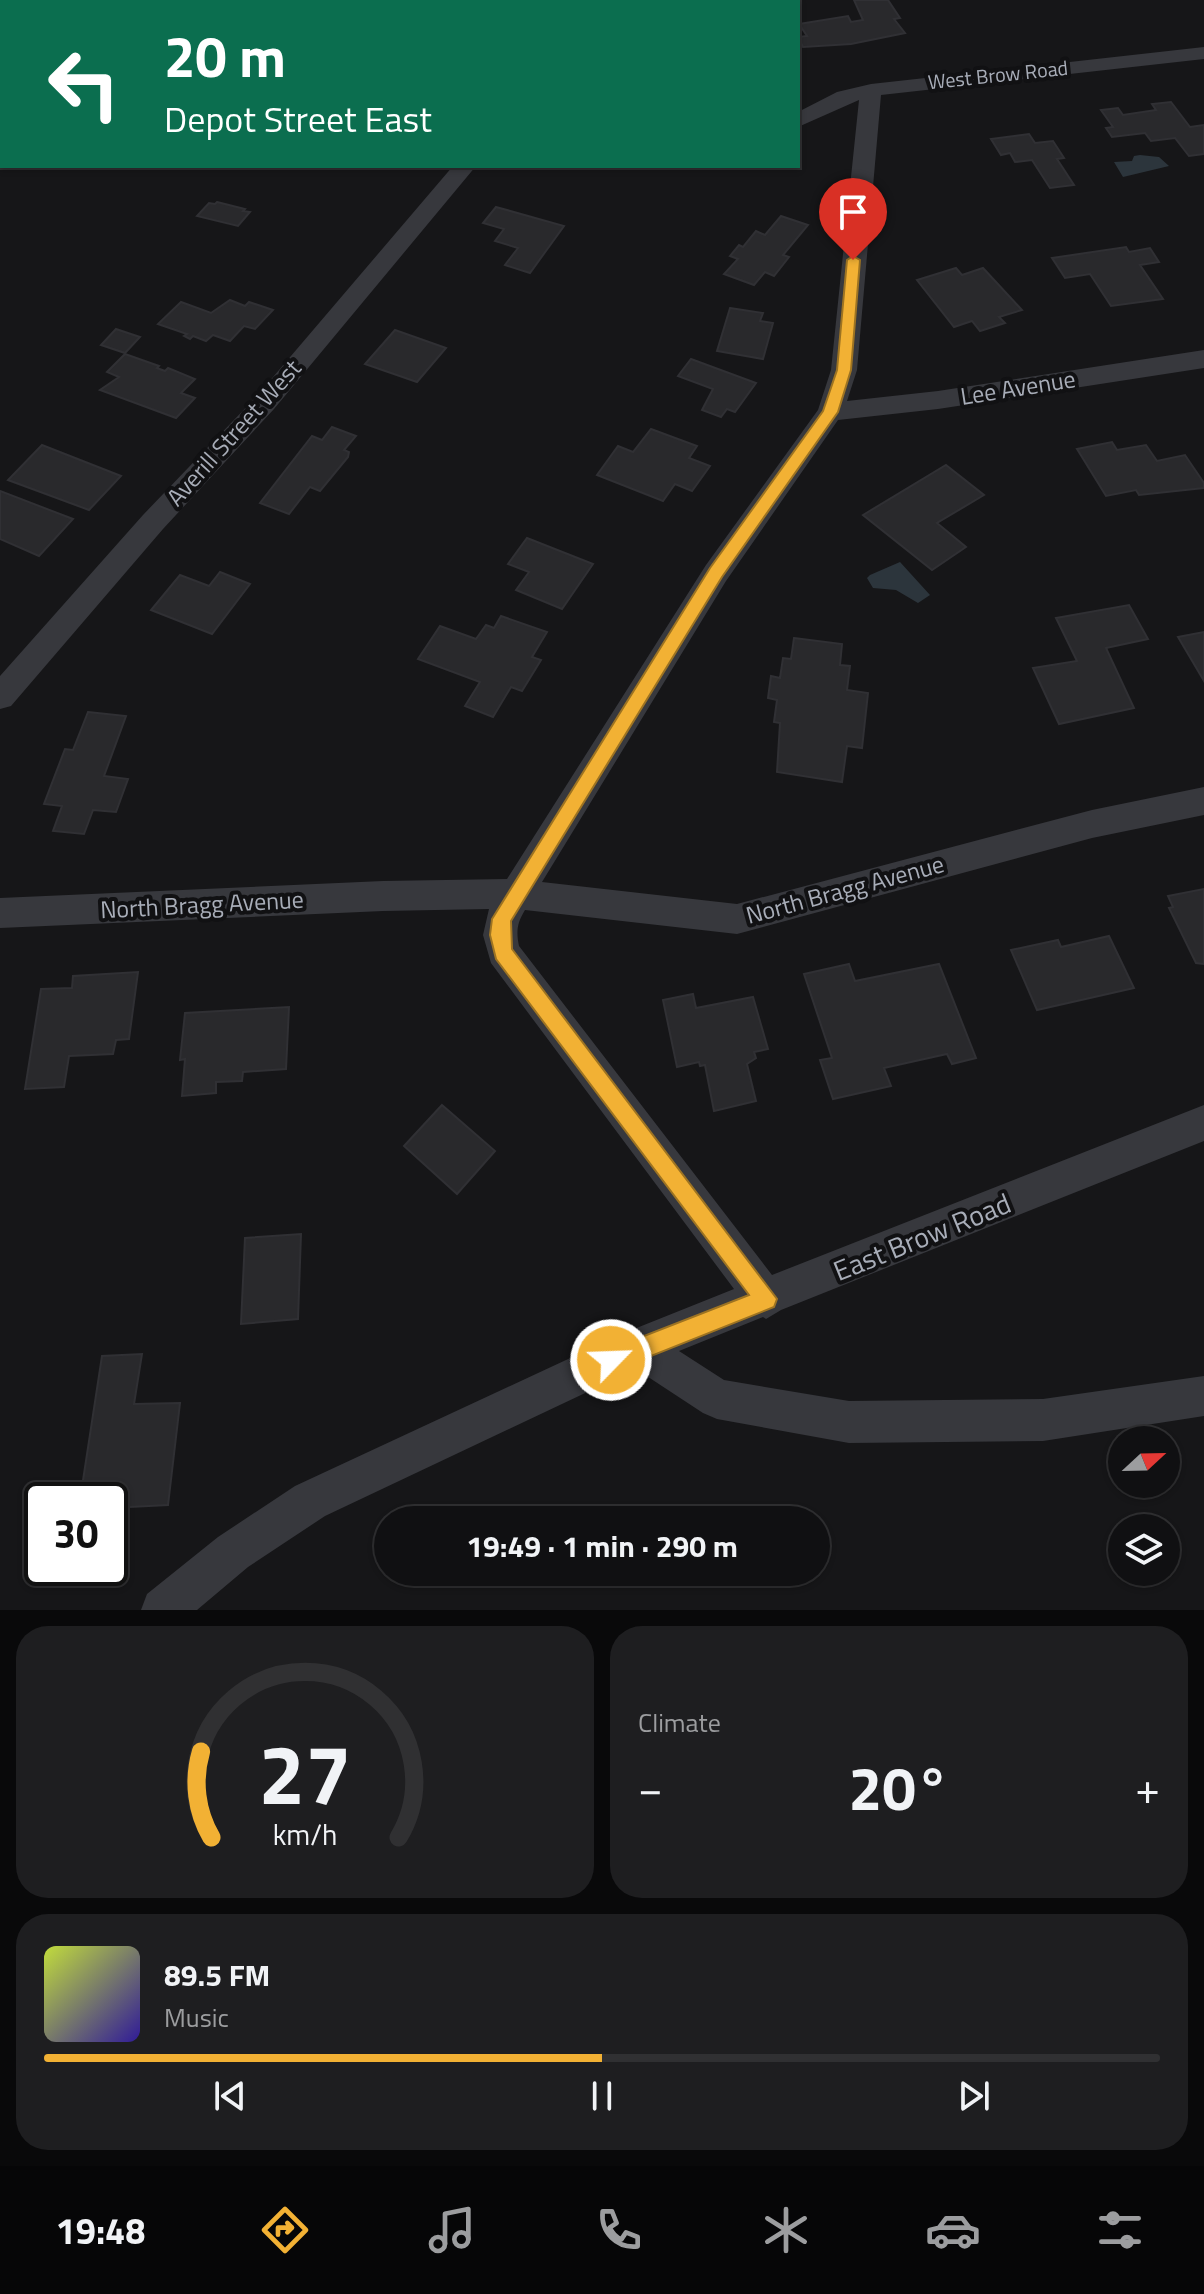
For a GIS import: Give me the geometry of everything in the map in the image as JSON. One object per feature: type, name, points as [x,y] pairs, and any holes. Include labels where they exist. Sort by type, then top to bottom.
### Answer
[{"type":"street","name":"West Brow Road","points":[[800,119],[845,97],[871,90],[1204,53]]},
{"type":"street","points":[[766,1299],[503,952],[501,919],[716,573],[830,412],[844,370],[871,90]]},
{"type":"street","name":"Averill Street West","points":[[0,697],[153,522],[265,403],[463,168]]},
{"type":"street","name":"Lee Avenue","points":[[830,412],[938,400],[1204,359]]},
{"type":"street","name":"North Bragg Avenue","points":[[0,913],[383,896],[519,894],[611,907],[737,919],[1092,824],[1204,801]]},
{"type":"street","name":"East Brow Road","points":[[163,1610],[233,1552],[310,1501],[638,1347],[766,1299],[1204,1123]]},
{"type":"street","points":[[638,1347],[717,1399],[849,1422],[1043,1420],[1204,1396]]},
{"type":"shaded area","points":[[1134,156],[1159,157],[1169,166],[1123,177],[1114,162],[1132,161]]},
{"type":"shaded area","points":[[900,562],[930,595],[918,603],[896,590],[873,588],[867,578]]},
{"type":"building","points":[[854,0],[888,0],[900,18],[894,19],[905,33],[851,44],[803,47],[800,41],[800,37],[807,36],[800,24],[848,16],[851,22],[863,20]]},
{"type":"building","points":[[1171,102],[1190,127],[1204,125],[1204,154],[1189,156],[1175,138],[1151,141],[1145,133],[1112,137],[1106,128],[1113,127],[1101,110],[1118,108],[1123,115],[1156,110],[1152,104]]},
{"type":"building","points":[[1029,134],[1035,143],[1053,141],[1064,158],[1057,159],[1074,185],[1050,188],[1032,160],[1015,162],[1010,153],[1001,155],[991,139]]},
{"type":"building","points":[[217,202],[250,212],[238,226],[197,216],[209,203]]},
{"type":"building","points":[[496,207],[564,226],[530,273],[505,265],[518,248],[495,241],[504,229],[483,223]]},
{"type":"building","points":[[781,216],[808,225],[783,255],[789,257],[774,276],[765,272],[754,285],[724,274],[738,259],[730,256],[739,245],[743,247],[756,231],[765,235]]},
{"type":"building","points":[[1126,247],[1129,252],[1150,248],[1159,262],[1140,265],[1163,299],[1111,306],[1090,274],[1065,278],[1052,258]]},
{"type":"building","points":[[956,268],[962,275],[983,268],[1022,310],[999,317],[1005,323],[980,331],[972,321],[954,327],[917,280]]},
{"type":"building","points":[[230,300],[245,306],[249,302],[273,310],[255,329],[244,326],[230,341],[213,335],[206,341],[193,336],[190,339],[184,336],[187,334],[158,324],[181,302],[211,313]]},
{"type":"building","points":[[730,308],[763,313],[760,321],[773,323],[763,359],[717,351]]},
{"type":"building","points":[[116,329],[140,337],[125,353],[101,345]]},
{"type":"building","points":[[395,330],[446,348],[417,382],[365,364]]},
{"type":"building","points":[[125,354],[165,371],[168,368],[195,379],[181,393],[195,398],[176,418],[100,390],[119,377],[107,372]]},
{"type":"building","points":[[691,359],[756,383],[735,412],[727,409],[721,417],[702,410],[713,389],[678,376]]},
{"type":"building","points":[[332,427],[356,436],[344,450],[349,452],[348,457],[320,491],[310,487],[289,514],[260,503],[312,436],[322,440]]},
{"type":"building","points":[[651,429],[697,446],[689,458],[710,466],[692,491],[675,484],[663,501],[597,475],[618,446],[633,452]]},
{"type":"building","points":[[1112,442],[1117,450],[1146,445],[1157,461],[1185,455],[1204,483],[1204,488],[1139,495],[1136,490],[1106,496],[1077,449]]},
{"type":"building","points":[[42,445],[121,476],[89,510],[8,480]]},
{"type":"building","points":[[946,465],[984,495],[937,523],[966,547],[932,570],[863,515]]},
{"type":"building","points":[[0,491],[73,519],[39,556],[0,539]]},
{"type":"building","points":[[527,538],[593,564],[562,609],[516,590],[529,572],[508,564]]},
{"type":"building","points":[[220,572],[250,584],[212,634],[151,610],[180,575],[209,586]]},
{"type":"building","points":[[1129,605],[1148,639],[1106,648],[1134,708],[1059,724],[1033,668],[1077,661],[1056,618]]},
{"type":"building","points":[[501,616],[547,632],[532,657],[541,660],[522,691],[511,687],[493,717],[465,706],[480,682],[418,659],[440,626],[476,639],[486,625],[494,628]]},
{"type":"building","points":[[1204,632],[1204,681],[1178,637]]},
{"type":"building","points":[[794,638],[842,644],[840,665],[850,666],[847,690],[868,693],[862,748],[847,746],[842,782],[777,772],[780,723],[774,722],[777,700],[768,698],[771,676],[780,678],[783,658],[791,659]]},
{"type":"building","points":[[88,712],[126,716],[104,776],[128,779],[116,812],[93,810],[84,834],[53,831],[62,806],[44,804],[65,749],[73,750]]},
{"type":"building","points":[[1204,889],[1204,964],[1196,963],[1169,908],[1173,907],[1168,896]]},
{"type":"building","points":[[1109,936],[1134,988],[1037,1010],[1011,950],[1058,940],[1061,947]]},
{"type":"building","points":[[849,964],[855,981],[939,964],[976,1058],[952,1064],[947,1054],[884,1068],[891,1086],[833,1099],[820,1060],[832,1058],[804,974]]},
{"type":"building","points":[[138,972],[129,1039],[116,1040],[113,1054],[69,1056],[64,1087],[25,1089],[41,989],[72,988],[73,976]]},
{"type":"building","points":[[693,994],[696,1008],[753,997],[768,1049],[754,1052],[756,1058],[747,1064],[756,1101],[714,1111],[705,1065],[700,1066],[699,1062],[677,1067],[663,1000]]},
{"type":"building","points":[[289,1007],[286,1069],[243,1072],[242,1081],[216,1082],[216,1093],[182,1096],[185,1059],[180,1060],[185,1013]]},
{"type":"building","points":[[442,1105],[495,1151],[457,1194],[404,1146]]},
{"type":"building","points":[[301,1234],[298,1319],[241,1324],[245,1238]]},
{"type":"building","points":[[142,1354],[134,1404],[180,1403],[168,1505],[128,1507],[128,1482],[83,1482],[102,1356]]},
{"type":"route","points":[[611,1360],[766,1299],[503,952],[501,919],[716,573],[830,412],[844,370],[853,260]]}]
